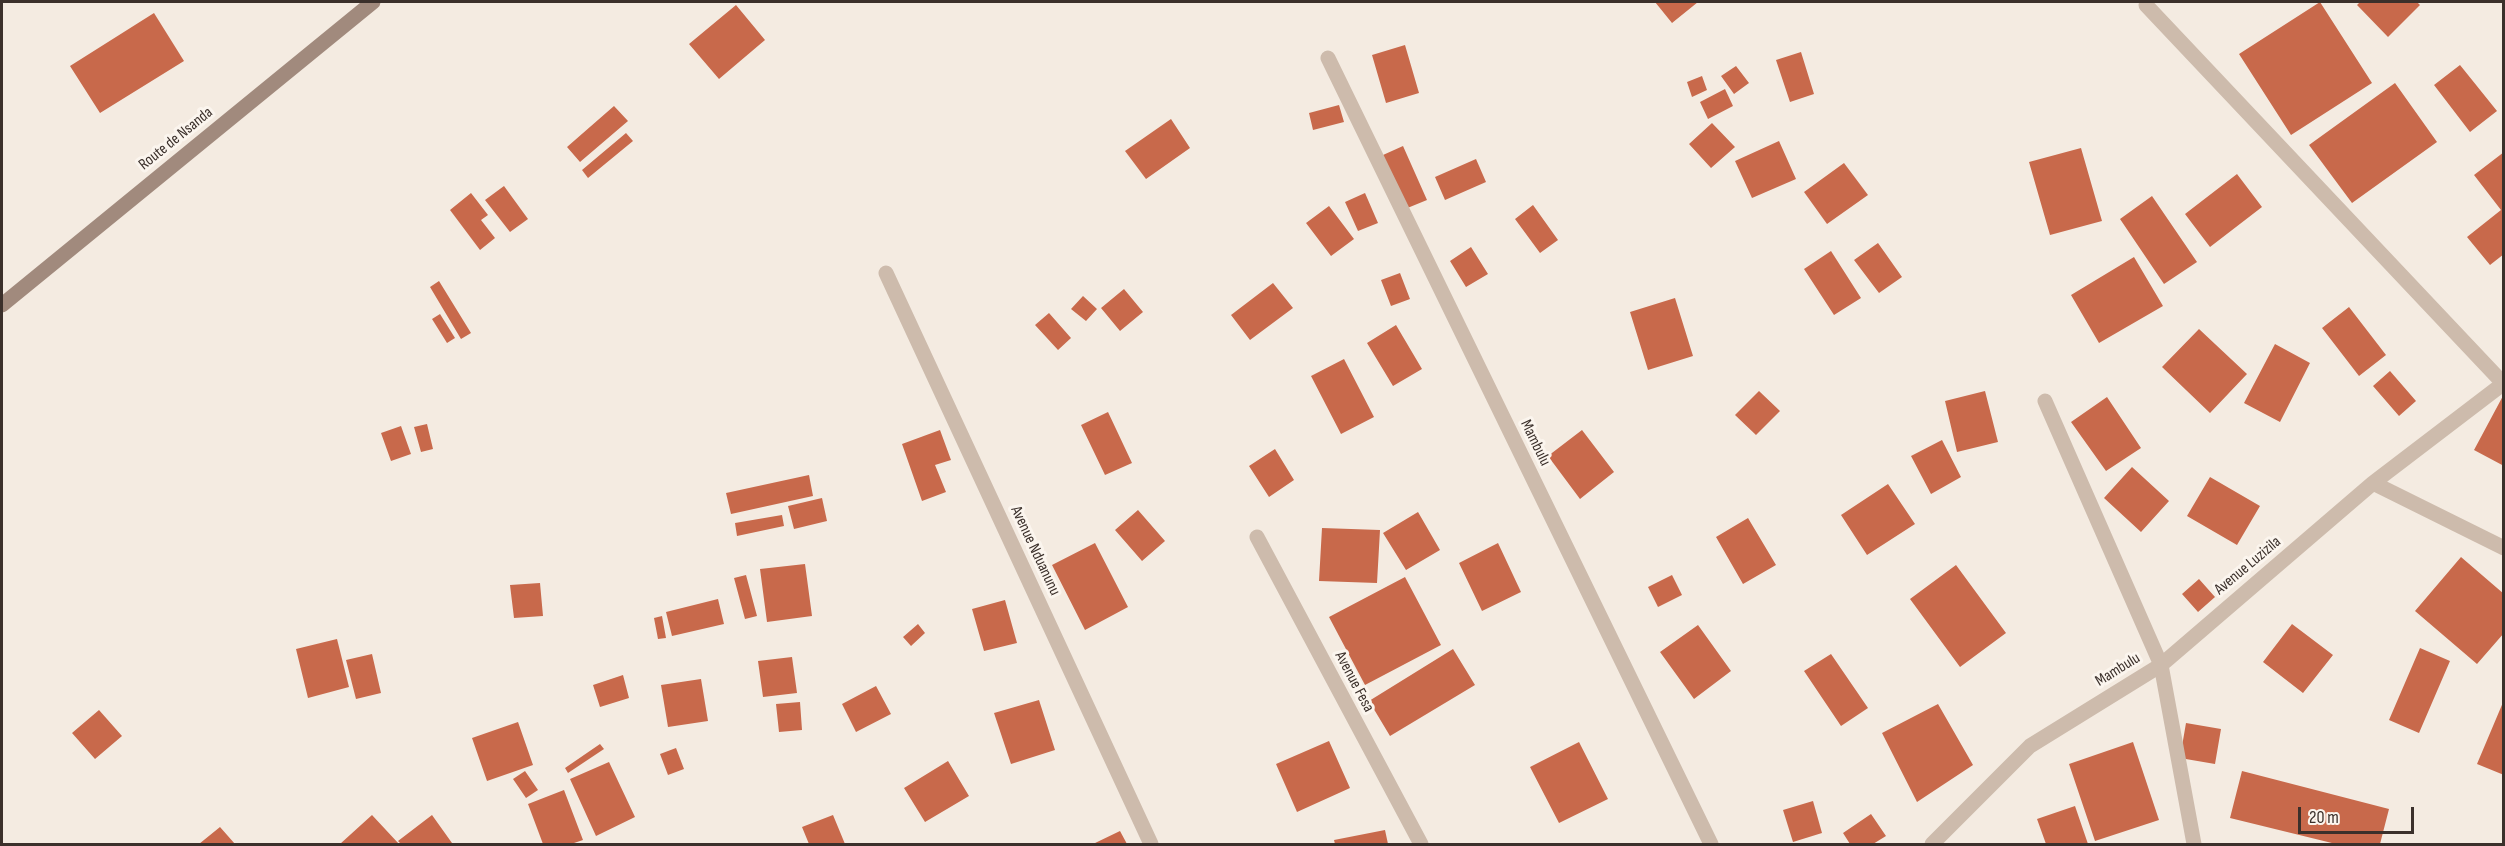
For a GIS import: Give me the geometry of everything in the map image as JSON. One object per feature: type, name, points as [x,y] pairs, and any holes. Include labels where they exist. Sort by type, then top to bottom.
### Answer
[{"type":"street","name":"Route de Nsanda","points":[[2,305],[373,2]]},
{"type":"street","points":[[2146,5],[2503,383]]},
{"type":"street","name":"Mambulu","points":[[1328,58],[1711,844]]},
{"type":"street","name":"Avenue Nduanunu","points":[[886,273],[1150,844]]},
{"type":"street","name":"Avenue Luzizila","points":[[2160,664],[2373,483],[2503,383]]},
{"type":"street","name":"Mambulu","points":[[1932,844],[2030,746],[2160,664],[2045,401]]},
{"type":"street","points":[[2373,483],[2504,548]]},
{"type":"street","name":"Avenue Fesa","points":[[1257,537],[1421,844]]},
{"type":"street","points":[[2160,664],[2194,844]]},
{"type":"building","points":[[1655,2],[1698,2],[1672,23]]},
{"type":"building","points":[[2320,2],[2372,83],[2291,135],[2239,54]]},
{"type":"building","points":[[2360,2],[2417,2],[2420,5],[2388,37],[2357,5]]},
{"type":"building","points":[[736,5],[765,40],[719,79],[689,44]]},
{"type":"building","points":[[154,13],[184,61],[100,113],[70,66]]},
{"type":"building","points":[[1405,45],[1419,93],[1386,103],[1372,55]]},
{"type":"building","points":[[1801,52],[1814,94],[1790,102],[1776,60]]},
{"type":"building","points":[[2460,65],[2497,111],[2470,132],[2434,85]]},
{"type":"building","points":[[1736,66],[1749,83],[1734,94],[1721,76]]},
{"type":"building","points":[[1702,76],[1707,90],[1692,97],[1687,82]]},
{"type":"building","points":[[2395,83],[2437,142],[2352,203],[2309,145]]},
{"type":"building","points":[[1725,89],[1733,106],[1708,119],[1700,102]]},
{"type":"building","points":[[1339,105],[1344,122],[1313,130],[1309,113]]},
{"type":"building","points":[[614,106],[628,121],[580,162],[567,147]]},
{"type":"building","points":[[1171,119],[1190,148],[1146,179],[1125,151]]},
{"type":"building","points":[[1712,123],[1735,147],[1711,168],[1689,144]]},
{"type":"building","points":[[626,133],[633,141],[588,178],[582,170]]},
{"type":"building","points":[[1779,141],[1796,179],[1752,198],[1735,161]]},
{"type":"building","points":[[1403,146],[1427,200],[1405,209],[1383,155]]},
{"type":"building","points":[[2081,148],[2102,221],[2050,235],[2029,162]]},
{"type":"building","points":[[2504,152],[2504,254],[2490,265],[2467,237],[2501,210],[2474,175]]},
{"type":"building","points":[[1476,159],[1486,182],[1445,200],[1435,177]]},
{"type":"building","points":[[1844,163],[1868,195],[1827,224],[1804,192]]},
{"type":"building","points":[[2237,174],[2262,207],[2210,247],[2185,214]]},
{"type":"building","points":[[504,186],[528,219],[510,232],[485,200]]},
{"type":"building","points":[[471,193],[488,215],[481,220],[495,238],[480,250],[450,210]]},
{"type":"building","points":[[1365,193],[1378,223],[1358,231],[1345,202]]},
{"type":"building","points":[[2152,196],[2197,262],[2164,284],[2120,219]]},
{"type":"building","points":[[1533,205],[1558,240],[1540,253],[1515,219]]},
{"type":"building","points":[[1329,206],[1354,239],[1331,256],[1306,223]]},
{"type":"building","points":[[1878,243],[1902,277],[1879,293],[1854,260]]},
{"type":"building","points":[[1471,247],[1488,274],[1466,287],[1450,261]]},
{"type":"building","points":[[1831,251],[1861,298],[1834,315],[1804,269]]},
{"type":"building","points":[[2134,257],[2163,306],[2099,343],[2071,295]]},
{"type":"building","points":[[1400,273],[1410,299],[1391,306],[1381,280]]},
{"type":"building","points":[[439,281],[471,333],[461,339],[430,287]]},
{"type":"building","points":[[1273,283],[1293,308],[1250,340],[1231,315]]},
{"type":"building","points":[[1124,289],[1143,312],[1120,331],[1101,308]]},
{"type":"building","points":[[1083,296],[1097,309],[1086,321],[1071,309]]},
{"type":"building","points":[[1675,298],[1693,356],[1648,370],[1630,312]]},
{"type":"building","points":[[2349,307],[2386,355],[2359,376],[2322,328]]},
{"type":"building","points":[[1049,313],[1071,338],[1058,350],[1035,325]]},
{"type":"building","points":[[440,314],[455,338],[447,343],[432,319]]},
{"type":"building","points":[[1396,325],[1422,369],[1393,386],[1367,343]]},
{"type":"building","points":[[2199,329],[2247,374],[2210,413],[2162,367]]},
{"type":"building","points":[[2275,344],[2310,363],[2280,422],[2244,403]]},
{"type":"building","points":[[1344,359],[1374,417],[1341,434],[1311,376]]},
{"type":"building","points":[[2390,371],[2416,401],[2399,416],[2373,386]]},
{"type":"building","points":[[1759,391],[1780,411],[1756,435],[1735,415]]},
{"type":"building","points":[[1985,391],[1998,442],[1957,452],[1945,401]]},
{"type":"building","points":[[2504,394],[2504,466],[2474,450]]},
{"type":"building","points":[[2107,397],[2141,448],[2106,471],[2071,422]]},
{"type":"building","points":[[1108,412],[1132,463],[1105,475],[1081,425]]},
{"type":"building","points":[[427,424],[433,449],[421,452],[414,427]]},
{"type":"building","points":[[401,426],[411,454],[391,461],[381,433]]},
{"type":"building","points":[[940,430],[951,460],[935,465],[946,492],[922,501],[902,444]]},
{"type":"building","points":[[1582,430],[1614,472],[1580,499],[1548,456]]},
{"type":"building","points":[[1942,440],[1961,477],[1931,494],[1911,456]]},
{"type":"building","points":[[1275,449],[1294,480],[1269,497],[1249,466]]},
{"type":"building","points":[[2132,467],[2169,501],[2141,532],[2104,498]]},
{"type":"building","points":[[809,475],[813,496],[731,514],[726,493]]},
{"type":"building","points":[[2210,477],[2260,506],[2237,545],[2187,516]]},
{"type":"building","points":[[1888,484],[1915,524],[1867,555],[1841,515]]},
{"type":"building","points":[[822,498],[827,521],[794,529],[788,506]]},
{"type":"building","points":[[1138,510],[1165,541],[1142,561],[1115,530]]},
{"type":"building","points":[[1418,512],[1440,550],[1406,570],[1383,533]]},
{"type":"building","points":[[782,515],[784,526],[737,536],[735,523]]},
{"type":"building","points":[[1748,518],[1776,565],[1743,584],[1716,537]]},
{"type":"building","points":[[1322,528],[1380,530],[1377,583],[1319,581]]},
{"type":"building","points":[[1095,543],[1128,607],[1085,630],[1052,565]]},
{"type":"building","points":[[1498,543],[1521,592],[1482,611],[1459,563]]},
{"type":"building","points":[[2461,557],[2504,594],[2504,633],[2477,664],[2415,611]]},
{"type":"building","points":[[805,564],[812,616],[767,622],[760,569]]},
{"type":"building","points":[[1956,565],[2006,633],[1960,667],[1910,599]]},
{"type":"building","points":[[746,575],[757,616],[745,619],[734,578]]},
{"type":"building","points":[[1672,575],[1682,595],[1658,607],[1648,587]]},
{"type":"building","points":[[1405,577],[1441,645],[1365,685],[1329,617]]},
{"type":"building","points":[[2199,579],[2215,597],[2198,612],[2182,594]]},
{"type":"building","points":[[540,583],[543,616],[514,618],[510,585]]},
{"type":"building","points":[[718,599],[724,624],[672,636],[666,612]]},
{"type":"building","points":[[1005,600],[1017,643],[984,651],[972,609]]},
{"type":"building","points":[[662,616],[666,638],[658,639],[654,618]]},
{"type":"building","points":[[918,624],[925,633],[911,646],[903,637]]},
{"type":"building","points":[[2292,624],[2333,655],[2303,693],[2263,662]]},
{"type":"building","points":[[1698,625],[1731,671],[1694,699],[1660,652]]},
{"type":"building","points":[[337,639],[349,687],[308,698],[296,649]]},
{"type":"building","points":[[2420,648],[2450,661],[2419,733],[2389,720]]},
{"type":"building","points":[[1453,649],[1475,685],[1390,736],[1369,701]]},
{"type":"building","points":[[372,654],[381,693],[356,699],[346,660]]},
{"type":"building","points":[[1831,654],[1868,708],[1841,726],[1804,671]]},
{"type":"building","points":[[792,657],[797,693],[763,697],[758,661]]},
{"type":"building","points":[[623,675],[629,698],[600,707],[593,685]]},
{"type":"building","points":[[701,679],[708,721],[668,727],[661,685]]},
{"type":"building","points":[[876,686],[891,714],[856,732],[842,704]]},
{"type":"building","points":[[1039,700],[1055,750],[1011,764],[994,713]]},
{"type":"building","points":[[2504,700],[2504,775],[2477,764]]},
{"type":"building","points":[[800,702],[802,730],[779,732],[776,704]]},
{"type":"building","points":[[1938,704],[1973,765],[1917,802],[1882,733]]},
{"type":"building","points":[[99,710],[122,736],[95,759],[72,733]]},
{"type":"building","points":[[518,722],[533,765],[487,781],[472,738]]},
{"type":"building","points":[[2186,723],[2221,729],[2215,764],[2180,758]]},
{"type":"building","points":[[1329,741],[1350,788],[1297,812],[1276,764]]},
{"type":"building","points":[[1579,742],[1608,799],[1559,823],[1530,767]]},
{"type":"building","points":[[2133,742],[2159,820],[2095,841],[2069,764]]},
{"type":"building","points":[[600,744],[604,749],[568,773],[565,768]]},
{"type":"building","points":[[676,748],[684,769],[668,775],[660,754]]},
{"type":"building","points":[[948,761],[969,796],[925,822],[904,788]]},
{"type":"building","points":[[609,762],[635,817],[596,836],[570,779]]},
{"type":"building","points":[[525,771],[538,790],[526,798],[513,779]]},
{"type":"building","points":[[2242,771],[2389,809],[2380,844],[2336,844],[2230,818]]},
{"type":"building","points":[[564,790],[583,840],[571,844],[543,844],[528,804]]},
{"type":"building","points":[[1813,801],[1822,833],[1793,842],[1783,810]]},
{"type":"building","points":[[2075,806],[2088,844],[2046,844],[2037,819]]},
{"type":"building","points":[[1871,814],[1886,836],[1873,844],[1850,844],[1843,833]]},
{"type":"building","points":[[372,815],[399,844],[340,844]]},
{"type":"building","points":[[432,815],[452,843],[401,844],[398,841]]},
{"type":"building","points":[[833,815],[845,844],[809,844],[802,827]]},
{"type":"building","points":[[220,827],[235,844],[199,844]]},
{"type":"building","points":[[1385,830],[1388,844],[1335,844],[1334,840]]},
{"type":"building","points":[[1120,831],[1127,844],[1093,844]]}]
